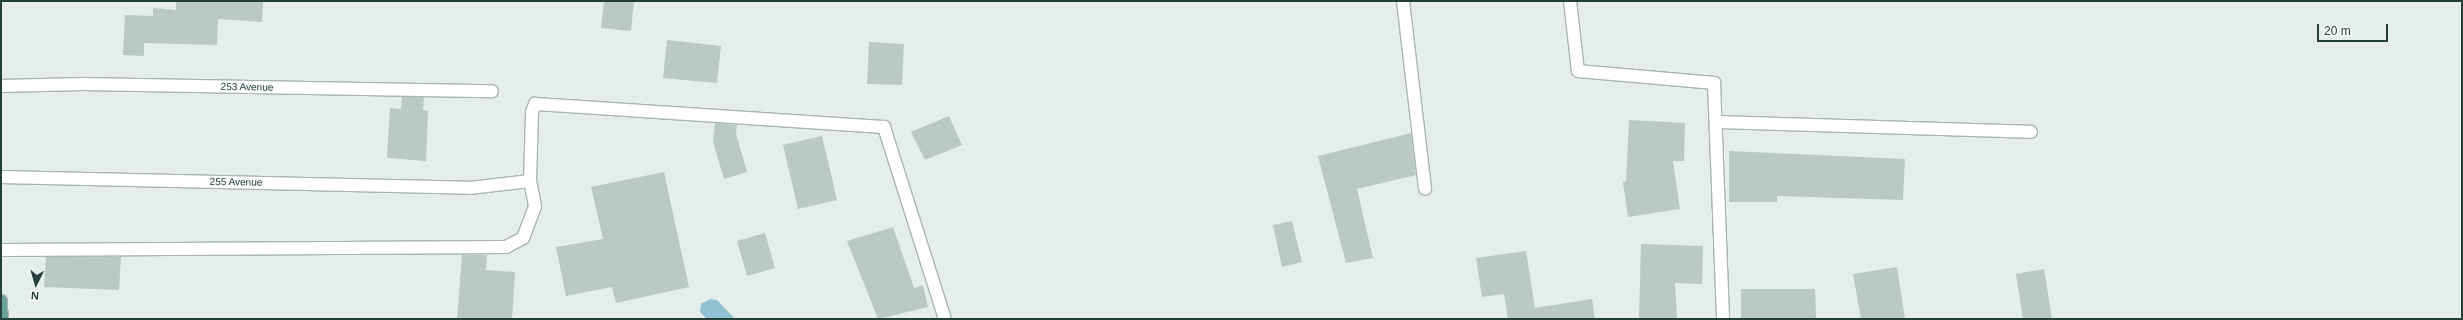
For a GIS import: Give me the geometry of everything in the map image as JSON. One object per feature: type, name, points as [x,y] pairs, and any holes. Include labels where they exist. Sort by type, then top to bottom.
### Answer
[{"type":"main road","points":[[1,301],[2,319]]},
{"type":"street","points":[[1403,1],[1425,189]]},
{"type":"street","points":[[1570,1],[1578,71],[1714,83],[1723,319]]},
{"type":"street","name":"253 Avenue","points":[[1,86],[82,84],[492,91]]},
{"type":"street","points":[[1,250],[506,247],[523,238],[534,206],[530,181],[532,112],[535,104],[884,127],[945,319]]},
{"type":"street","points":[[1716,122],[2032,132]]},
{"type":"street","name":"255 Avenue","points":[[1,177],[470,188],[530,181]]},
{"type":"water","points":[[710,299],[717,300],[735,319],[707,319],[700,312],[701,304]]},
{"type":"building","points":[[176,1],[263,1],[262,22],[218,19],[217,45],[144,43],[144,56],[123,55],[125,15],[153,16],[153,8],[176,10]]},
{"type":"building","points":[[604,1],[634,1],[631,31],[601,28]]},
{"type":"building","points":[[667,40],[721,46],[717,83],[663,78]]},
{"type":"building","points":[[869,42],[904,44],[902,85],[867,84]]},
{"type":"building","points":[[402,97],[424,97],[423,110],[428,111],[426,161],[387,158],[390,108],[401,109]]},
{"type":"building","points":[[949,116],[962,145],[925,160],[911,132]]},
{"type":"building","points":[[1629,120],[1685,123],[1684,161],[1673,161],[1680,209],[1628,217],[1623,182],[1626,181]]},
{"type":"building","points":[[715,123],[737,125],[736,134],[747,172],[724,179],[713,142]]},
{"type":"building","points":[[1411,133],[1416,175],[1357,189],[1373,258],[1346,263],[1318,156]]},
{"type":"building","points":[[822,136],[837,200],[798,209],[783,145]]},
{"type":"building","points":[[1729,151],[1905,159],[1903,200],[1777,196],[1777,202],[1729,202]]},
{"type":"building","points":[[664,172],[689,287],[616,303],[612,287],[566,296],[556,247],[603,239],[591,187]]},
{"type":"building","points":[[1292,221],[1302,262],[1282,267],[1273,225]]},
{"type":"building","points":[[893,227],[914,288],[923,285],[928,307],[878,319],[847,241]]},
{"type":"building","points":[[765,233],[775,268],[747,276],[737,241]]},
{"type":"building","points":[[1641,244],[1703,246],[1702,284],[1675,283],[1677,319],[1639,319]]},
{"type":"building","points":[[1526,251],[1535,308],[1592,299],[1595,319],[1508,319],[1504,294],[1482,297],[1476,258]]},
{"type":"building","points":[[462,255],[487,255],[486,270],[515,272],[512,319],[457,319]]},
{"type":"building","points":[[46,257],[121,257],[119,290],[44,287]]},
{"type":"building","points":[[1897,267],[1905,319],[1861,319],[1853,274]]},
{"type":"building","points":[[2044,269],[2052,319],[2023,319],[2016,274]]},
{"type":"building","points":[[1741,289],[1815,289],[1816,319],[1741,319]]}]
